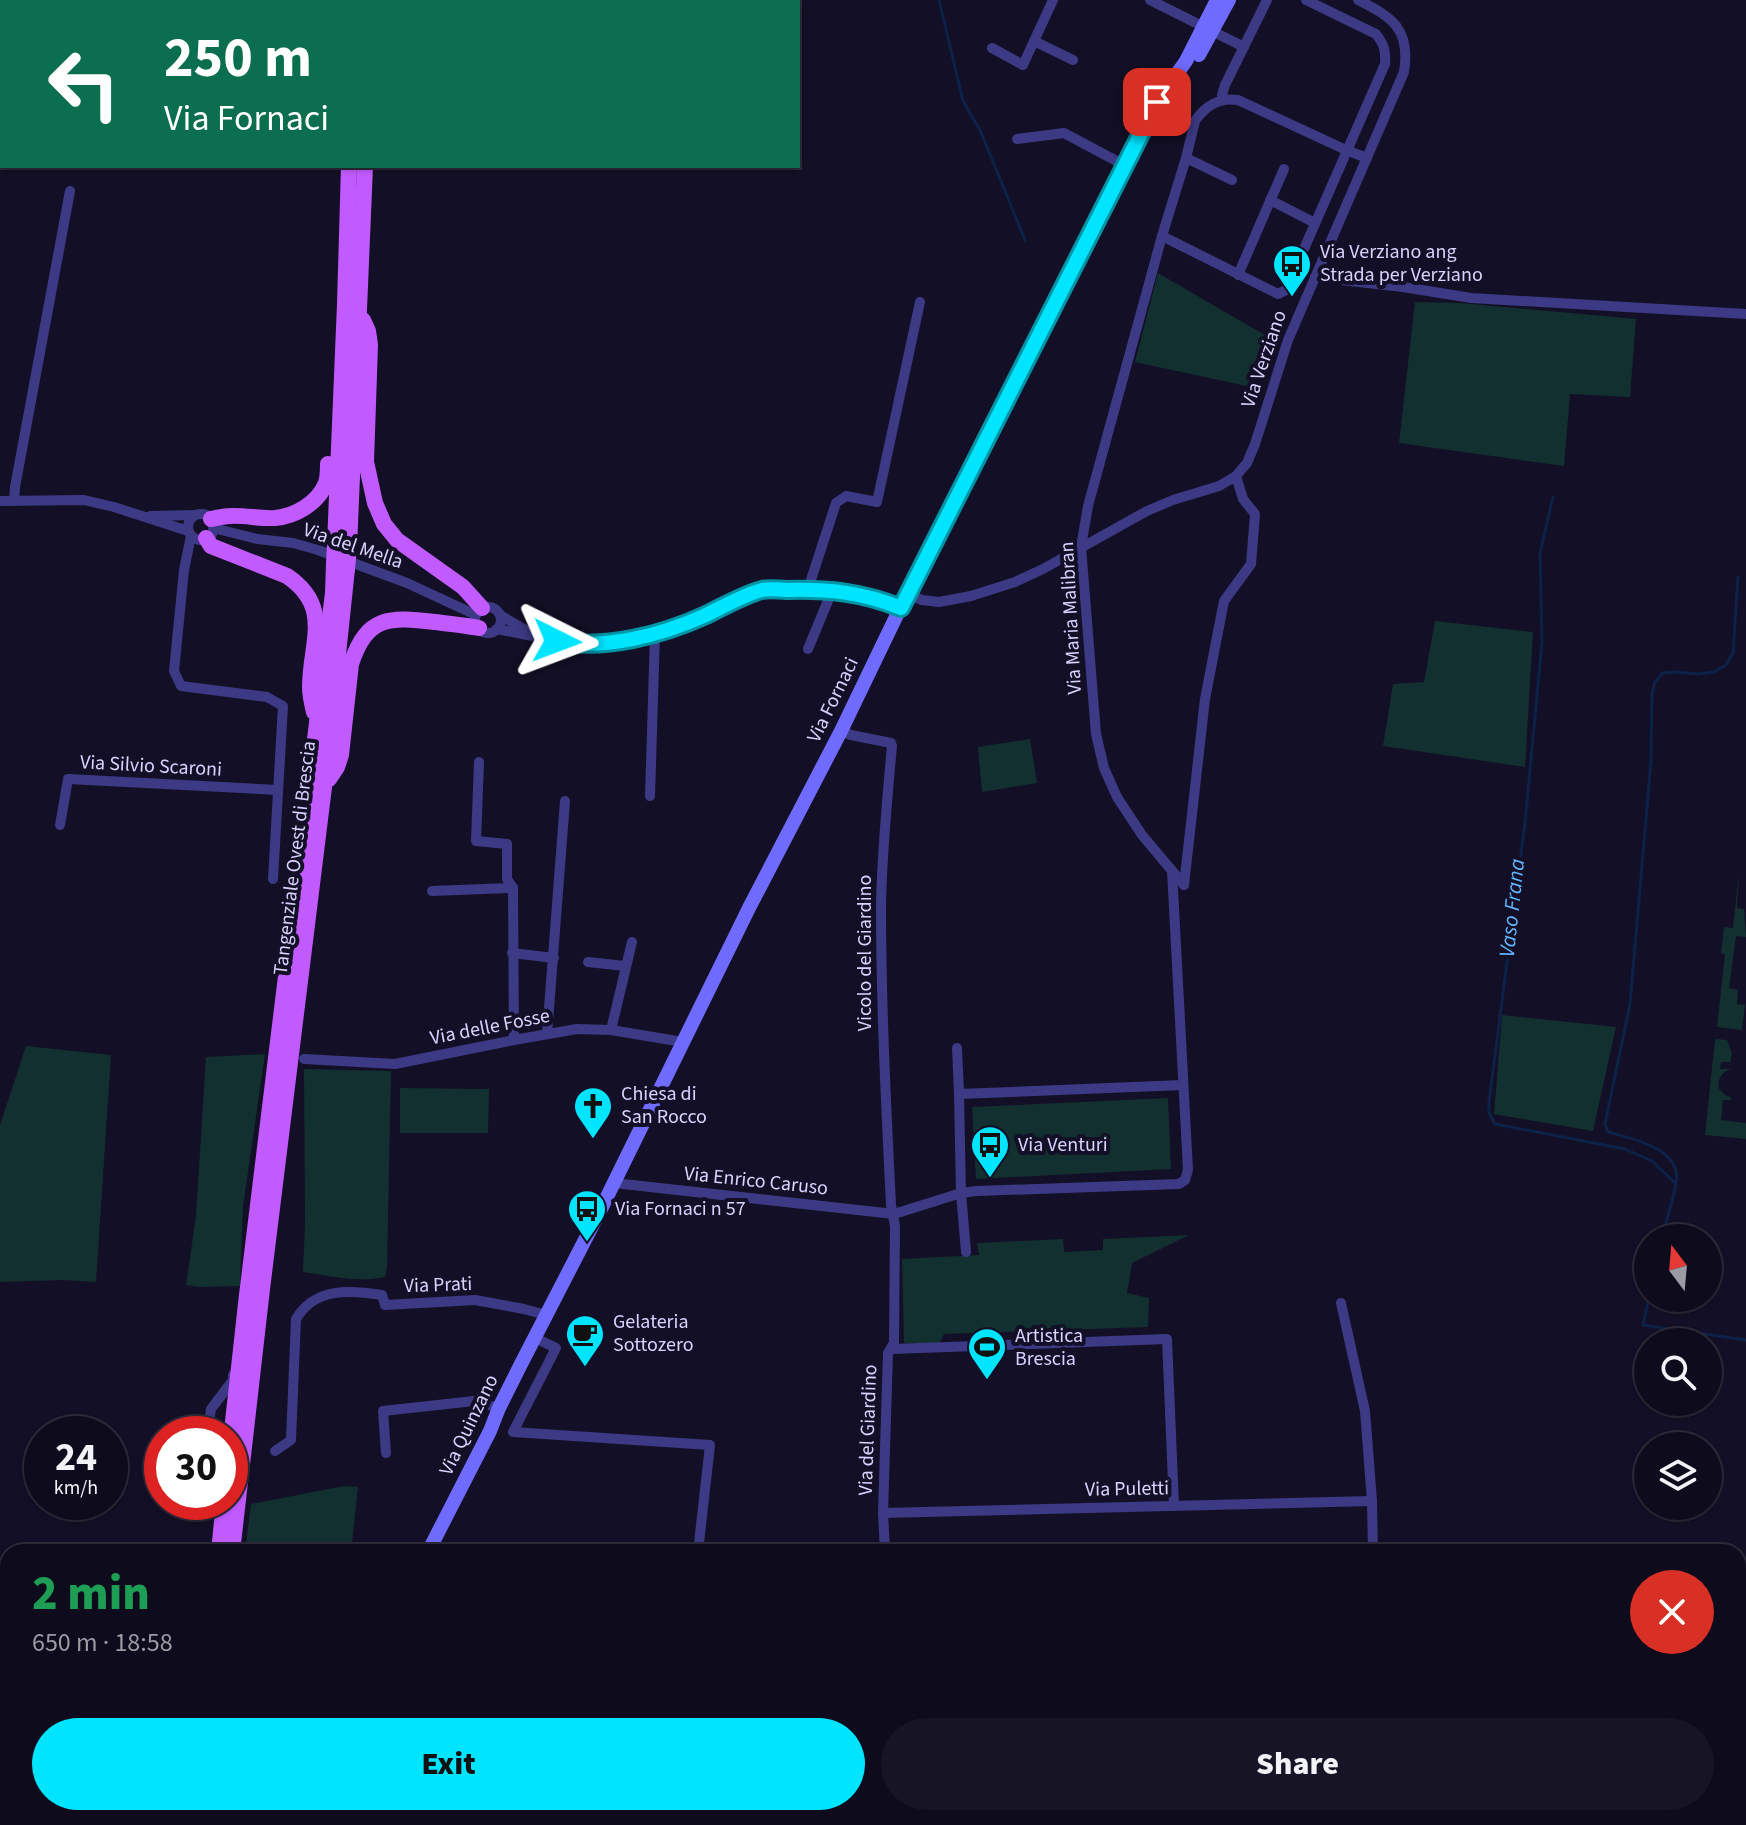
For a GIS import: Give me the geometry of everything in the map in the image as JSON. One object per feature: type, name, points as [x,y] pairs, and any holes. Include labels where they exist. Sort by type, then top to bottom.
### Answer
[{"type":"main road","name":"Tangenziale Ovest di Brescia","points":[[342,546],[349,168]]},
{"type":"main road","name":"Tangenziale Ovest di Brescia","points":[[233,1544],[324,787],[360,314],[365,168]]},
{"type":"main road","points":[[317,723],[310,687],[317,628],[310,599],[287,576],[211,546],[200,530],[231,516],[286,516],[309,505],[319,494],[327,481],[333,338],[345,304]]},
{"type":"main road","points":[[324,787],[341,755],[351,664],[368,631],[384,621],[405,618],[467,625],[479,617],[463,587],[397,540],[384,524],[375,503],[366,462],[370,345],[360,314]]},
{"type":"main road","name":"Tangenziale Ovest di Brescia","points":[[234,1416],[333,593],[341,566]]},
{"type":"main road","points":[[220,1544],[222,1520]]},
{"type":"street","points":[[992,48],[1023,65],[1053,0]]},
{"type":"street","points":[[1150,0],[1244,47]]},
{"type":"street","name":"Via Fornaci","points":[[1208,29],[1217,0]]},
{"type":"street","name":"Via Fornaci","points":[[546,1315],[1124,165],[1157,102],[1229,0]]},
{"type":"street","points":[[1267,0],[1225,85],[1223,100],[1238,100],[1367,158]]},
{"type":"street","points":[[1162,236],[1278,294],[1286,290],[1385,64],[1386,53],[1376,34],[1306,0]]},
{"type":"street","points":[[1351,21],[1359,0]]},
{"type":"street","name":"Via Verziano","points":[[1236,476],[1247,463],[1255,444],[1288,340],[1404,72],[1405,50],[1397,24],[1386,14],[1359,0]]},
{"type":"street","points":[[1034,41],[1073,60]]},
{"type":"street","name":"Via Maria Malibran","points":[[1223,100],[1205,109],[1195,121],[1088,506],[1081,547],[1096,734],[1104,768],[1117,797],[1142,835],[1184,885],[1205,699],[1224,601],[1251,564],[1255,514],[1243,499],[1236,476]]},
{"type":"street","points":[[1017,139],[1064,133],[1124,165]]},
{"type":"street","points":[[1186,158],[1232,180]]},
{"type":"street","points":[[1238,275],[1284,169]]},
{"type":"street","points":[[14,501],[70,191]]},
{"type":"street","points":[[1270,200],[1315,223]]},
{"type":"street","points":[[1315,277],[1471,298],[1746,314]]},
{"type":"street","points":[[808,589],[836,503],[846,496],[877,502],[920,302]]},
{"type":"street","points":[[904,601],[939,602],[1015,582],[1147,511],[1219,486],[1236,476]]},
{"type":"street","name":"Via del Mella","points":[[0,501],[84,500],[200,530],[293,543],[407,583],[479,617],[486,632],[497,629],[577,645],[646,637],[697,619],[762,590],[808,589],[904,601]]},
{"type":"street","name":"Via del Mella","points":[[140,516],[200,530]]},
{"type":"street","points":[[200,530],[184,570],[174,671],[181,686],[267,697],[283,706],[273,879]]},
{"type":"street","points":[[808,649],[832,591]]},
{"type":"street","name":"Via del Mella","points":[[479,617],[491,607],[538,637]]},
{"type":"street","points":[[497,629],[501,623],[500,615]]},
{"type":"street","points":[[650,796],[655,634]]},
{"type":"street","name":"Vicolo del Giardino","points":[[841,731],[891,743],[892,746],[881,904],[884,1040],[891,1205],[894,1214]]},
{"type":"street","points":[[479,762],[476,841],[507,844],[507,879],[513,888],[514,1040]]},
{"type":"street","name":"Via Silvio Scaroni","points":[[60,825],[68,779],[278,790]]},
{"type":"street","points":[[547,1034],[565,801]]},
{"type":"street","points":[[894,1214],[977,1191],[1179,1184],[1185,1180],[1188,1170],[1172,871]]},
{"type":"street","points":[[432,891],[513,888]]},
{"type":"street","points":[[611,1030],[632,942]]},
{"type":"street","points":[[512,953],[554,958]]},
{"type":"street","points":[[588,962],[625,966]]},
{"type":"street","name":"Via delle Fosse","points":[[304,1059],[395,1064],[577,1029],[611,1030],[683,1042]]},
{"type":"street","points":[[957,1048],[966,1252]]},
{"type":"street","points":[[959,1094],[1183,1085]]},
{"type":"street","name":"Via Enrico Caruso","points":[[614,1183],[894,1214]]},
{"type":"street","name":"Via del Giardino","points":[[885,1544],[888,1353],[894,1343],[894,1214]]},
{"type":"street","name":"Via Prati","points":[[275,1451],[291,1440],[296,1319],[302,1308],[312,1301],[335,1293],[354,1291],[382,1295],[385,1305],[475,1300],[546,1315]]},
{"type":"street","points":[[210,1416],[211,1409],[233,1380],[239,1319],[247,1295]]},
{"type":"street","points":[[1341,1303],[1365,1411],[1373,1544]]},
{"type":"street","name":"Via Quinzano","points":[[432,1544],[546,1315]]},
{"type":"street","points":[[535,1338],[556,1348],[513,1432],[710,1445],[699,1544]]},
{"type":"street","points":[[892,1349],[1167,1339],[1174,1506]]},
{"type":"street","points":[[386,1453],[383,1411],[474,1401],[499,1408]]},
{"type":"street","name":"Via Puletti","points":[[883,1513],[1372,1501]]},
{"type":"street","points":[[213,1544],[215,1520]]},
{"type":"green space","points":[[1158,273],[1270,338],[1251,387],[1135,362]]},
{"type":"green space","points":[[1415,302],[1461,303],[1636,319],[1630,397],[1570,394],[1564,466],[1399,443]]},
{"type":"green space","points":[[1435,621],[1533,632],[1525,767],[1383,746],[1393,684],[1424,682]]},
{"type":"green space","points":[[1030,739],[1037,783],[982,792],[978,747]]},
{"type":"green space","points":[[1739,873],[1737,908],[1744,909],[1746,937],[1736,936],[1729,988],[1738,990],[1737,1004],[1745,1005],[1742,1030],[1717,1027],[1725,954],[1721,953],[1724,927],[1733,928]]},
{"type":"green space","points":[[1502,1015],[1616,1027],[1593,1131],[1494,1114]]},
{"type":"green space","points":[[1715,1039],[1727,1040],[1732,1053],[1730,1062],[1721,1062],[1720,1069],[1731,1069],[1721,1076],[1719,1089],[1731,1100],[1723,1100],[1721,1120],[1746,1123],[1746,1139],[1705,1135]]},
{"type":"green space","points":[[26,1046],[111,1055],[96,1282],[0,1282],[0,1125]]},
{"type":"green space","points":[[265,1054],[243,1206],[240,1286],[186,1285],[196,1216],[206,1057]]},
{"type":"green space","points":[[304,1069],[391,1071],[385,1277],[354,1279],[303,1272]]},
{"type":"green space","points":[[400,1088],[489,1089],[488,1133],[400,1133]]},
{"type":"green space","points":[[1168,1098],[1171,1169],[976,1179],[972,1107]]},
{"type":"green space","points":[[1189,1235],[1132,1263],[1127,1293],[1149,1298],[1148,1327],[944,1334],[939,1344],[904,1343],[902,1259],[979,1255],[977,1243],[1063,1239],[1064,1252],[1103,1250],[1103,1239]]},
{"type":"green space","points":[[344,1486],[358,1487],[352,1544],[246,1544],[251,1504]]},
{"type":"waterway","points":[[939,0],[963,101],[980,130],[1025,240]]},
{"type":"waterway","name":"Vaso Frana","points":[[1553,497],[1540,553],[1542,642],[1525,823],[1489,1113],[1495,1124],[1625,1149],[1652,1161],[1676,1184]]},
{"type":"waterway","name":"Vaso Frana","points":[[1666,1224],[1676,1183],[1676,1171],[1671,1161],[1654,1147],[1608,1132],[1605,1124],[1630,1004],[1651,761],[1652,693],[1655,682],[1663,673],[1699,674],[1714,672],[1726,665],[1733,653],[1738,577]]},
{"type":"waterway","name":"Vaso Frana","points":[[1646,1312],[1643,1325],[1746,1340]]},
{"type":"place","name":"Via Verziano ang Strada per Verziano","points":[[1292,298]]},
{"type":"place","name":"Chiesa di San Rocco","points":[[593,1140]]},
{"type":"place","name":"Via Venturi","points":[[990,1179]]},
{"type":"place","name":"Via Fornaci n 57","points":[[587,1243]]},
{"type":"place","name":"Gelateria Sottozero","points":[[585,1368]]},
{"type":"place","name":"Artistica Brescia","points":[[987,1381]]},
{"type":"route","points":[[557,641],[577,645],[646,637],[697,619],[762,590],[808,589],[857,593],[901,608],[1157,102]]}]
